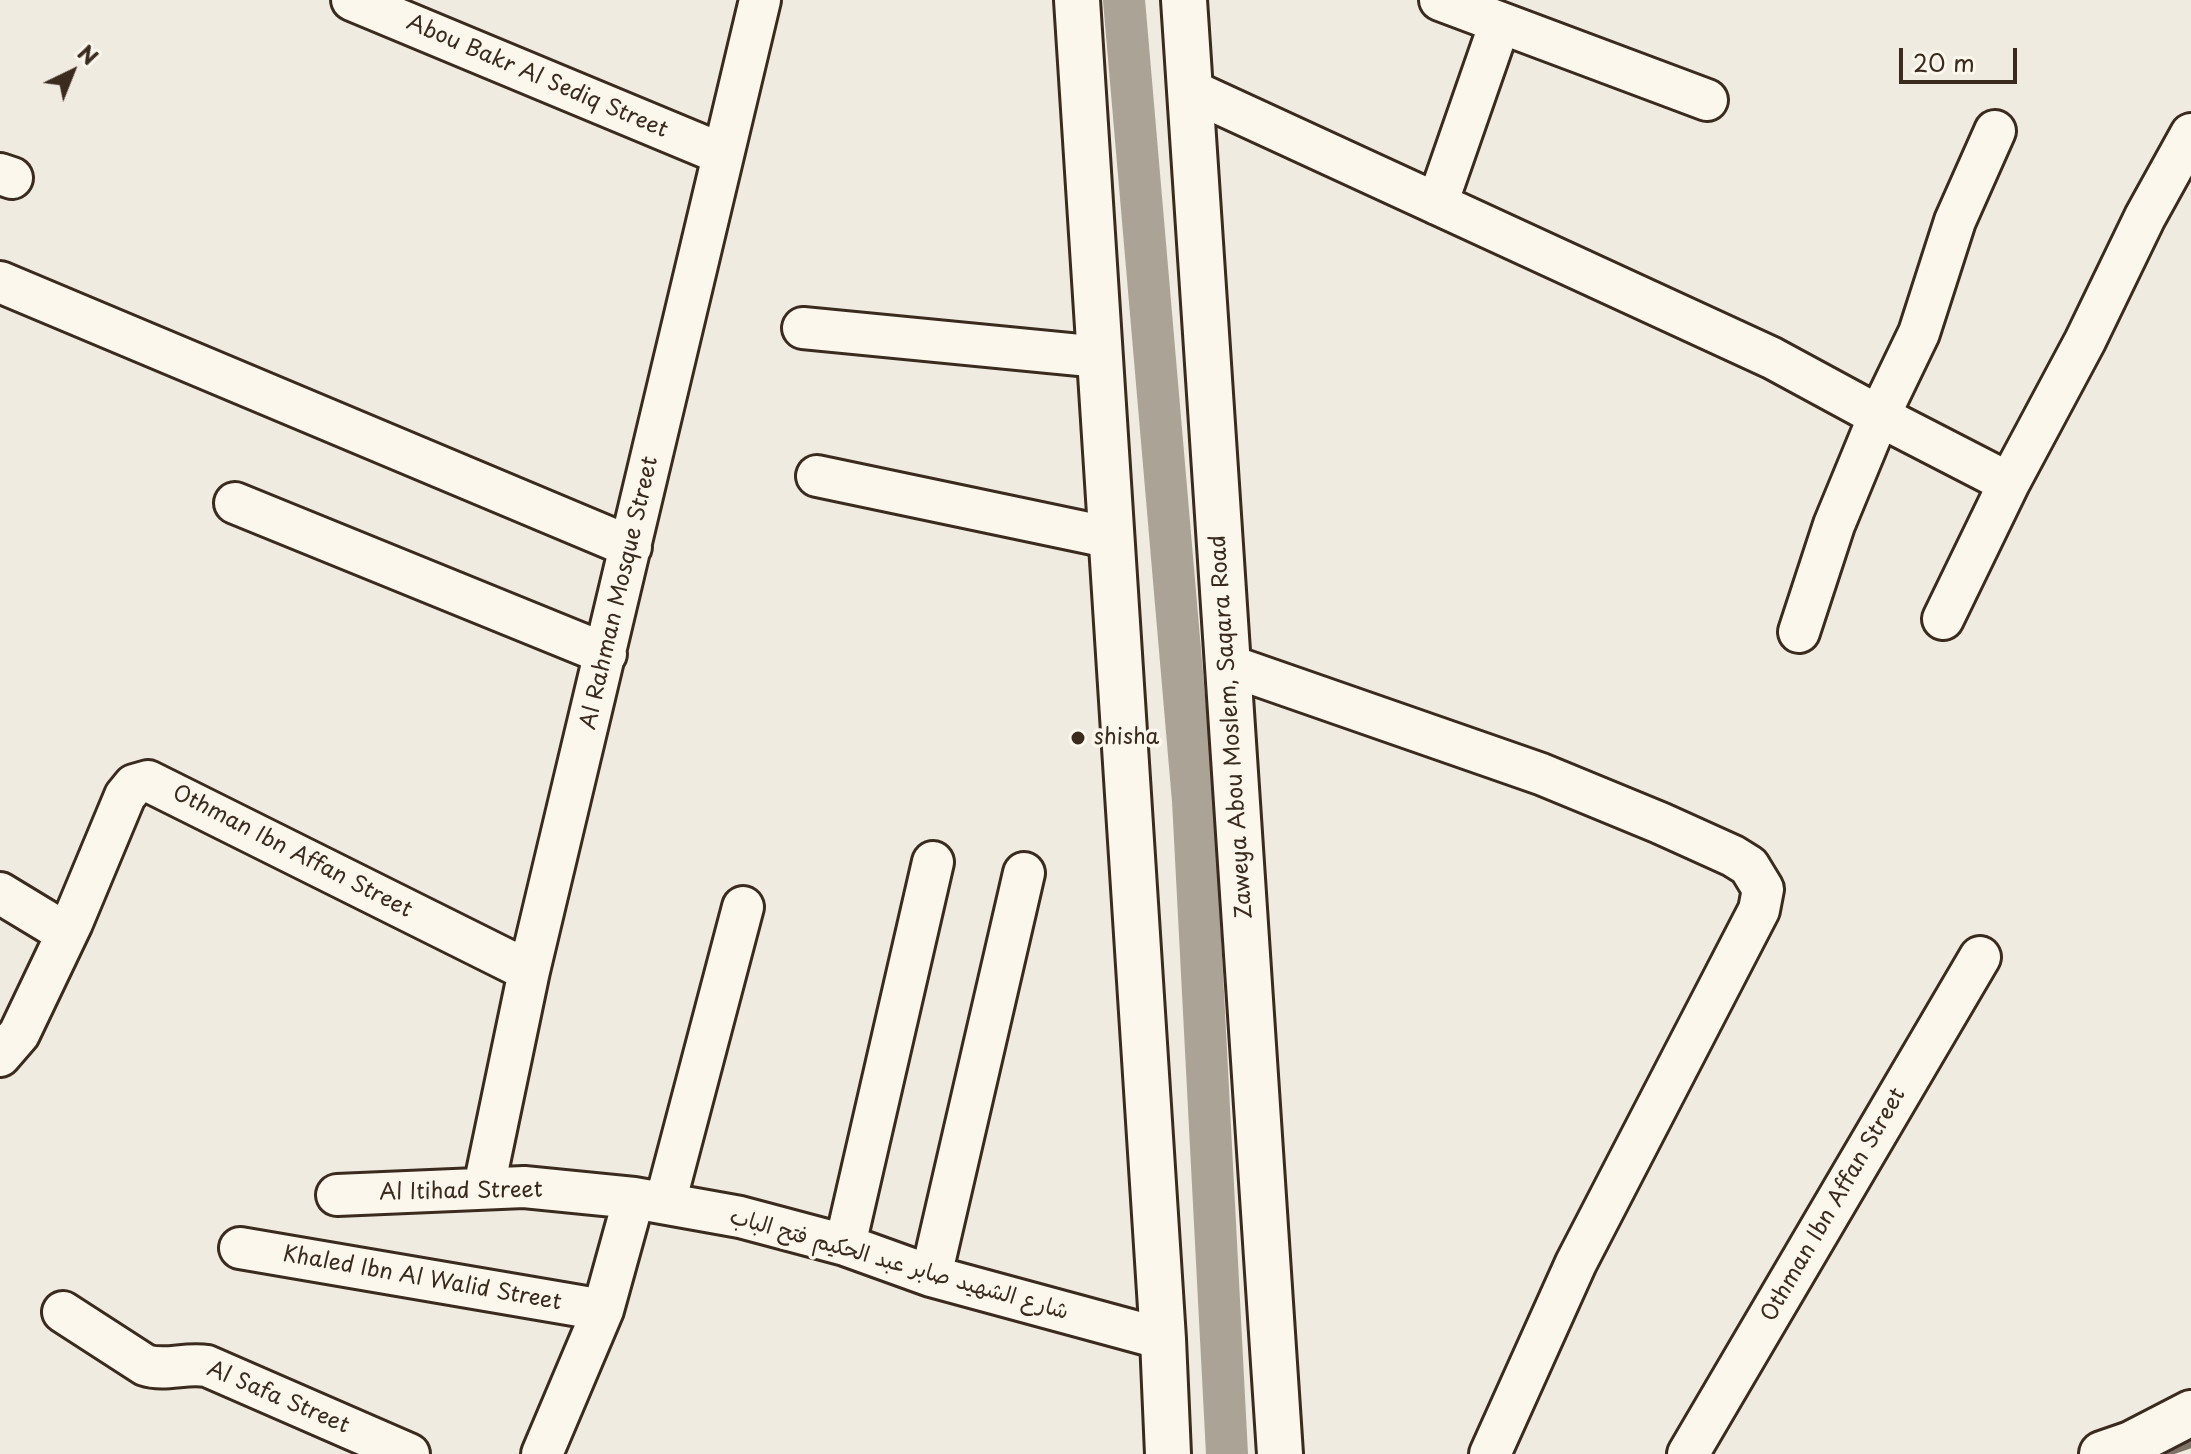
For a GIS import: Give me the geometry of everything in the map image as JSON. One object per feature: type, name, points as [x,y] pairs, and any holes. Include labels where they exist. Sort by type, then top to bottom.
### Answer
[{"type":"street","name":"Abou Bakr Al Sediq Street","points":[[352,0],[722,154]]},
{"type":"street","name":"Al Rahman Mosque Street","points":[[484,1187],[529,971],[760,0]]},
{"type":"street","points":[[1077,0],[1168,1454]]},
{"type":"street","name":"Zaweya Abou Moslem, Saqara Road","points":[[1184,0],[1280,1454]]},
{"type":"street","points":[[1440,0],[1707,100]]},
{"type":"street","points":[[1437,204],[1500,23]]},
{"type":"street","points":[[1190,90],[1772,358],[2009,483]]},
{"type":"street","points":[[1799,632],[1834,525],[1879,416],[1919,333],[1955,221],[1995,131]]},
{"type":"street","points":[[1943,619],[2145,217],[2191,134]]},
{"type":"street","points":[[0,282],[631,547]]},
{"type":"street","points":[[803,328],[1100,357]]},
{"type":"street","points":[[817,476],[1112,538]]},
{"type":"street","points":[[235,503],[606,654]]},
{"type":"street","points":[[1228,665],[1541,774],[1660,823],[1749,866],[1763,889],[1759,910],[1576,1263],[1490,1454]]},
{"type":"street","name":"Othman Ibn Affan Street","points":[[72,923],[125,796],[134,785],[148,781],[529,971]]},
{"type":"street","points":[[845,1245],[933,862]]},
{"type":"street","points":[[931,1276],[1024,873]]},
{"type":"street","points":[[0,893],[56,927],[72,923]]},
{"type":"street","points":[[554,1451],[603,1310],[649,1200],[743,907]]},
{"type":"street","points":[[0,1056],[19,1034],[72,923]]},
{"type":"street","name":"Othman Ibn Affan Street","points":[[1688,1454],[1980,957]]},
{"type":"street","name":"Al Itihad Street","points":[[337,1195],[524,1187],[649,1200]]},
{"type":"street","name":"شارع الشهيد صابر عبد الحكيم فتح الباب","points":[[649,1200],[740,1217],[845,1245],[931,1276],[1163,1339]]},
{"type":"street","name":"Khaled Ibn Al Walid Street","points":[[240,1248],[603,1310]]},
{"type":"street","name":"Al Safa Street","points":[[63,1312],[145,1365],[167,1369],[188,1364],[207,1366],[409,1454]]},
{"type":"street","points":[[2102,1454],[2131,1444],[2191,1413]]},
{"type":"waterway","points":[[1124,0],[1193,801],[1227,1454]]},
{"type":"waterway","points":[[2156,1454],[2191,1442]]},
{"type":"place","name":"shisha","points":[[1078,738]]}]
